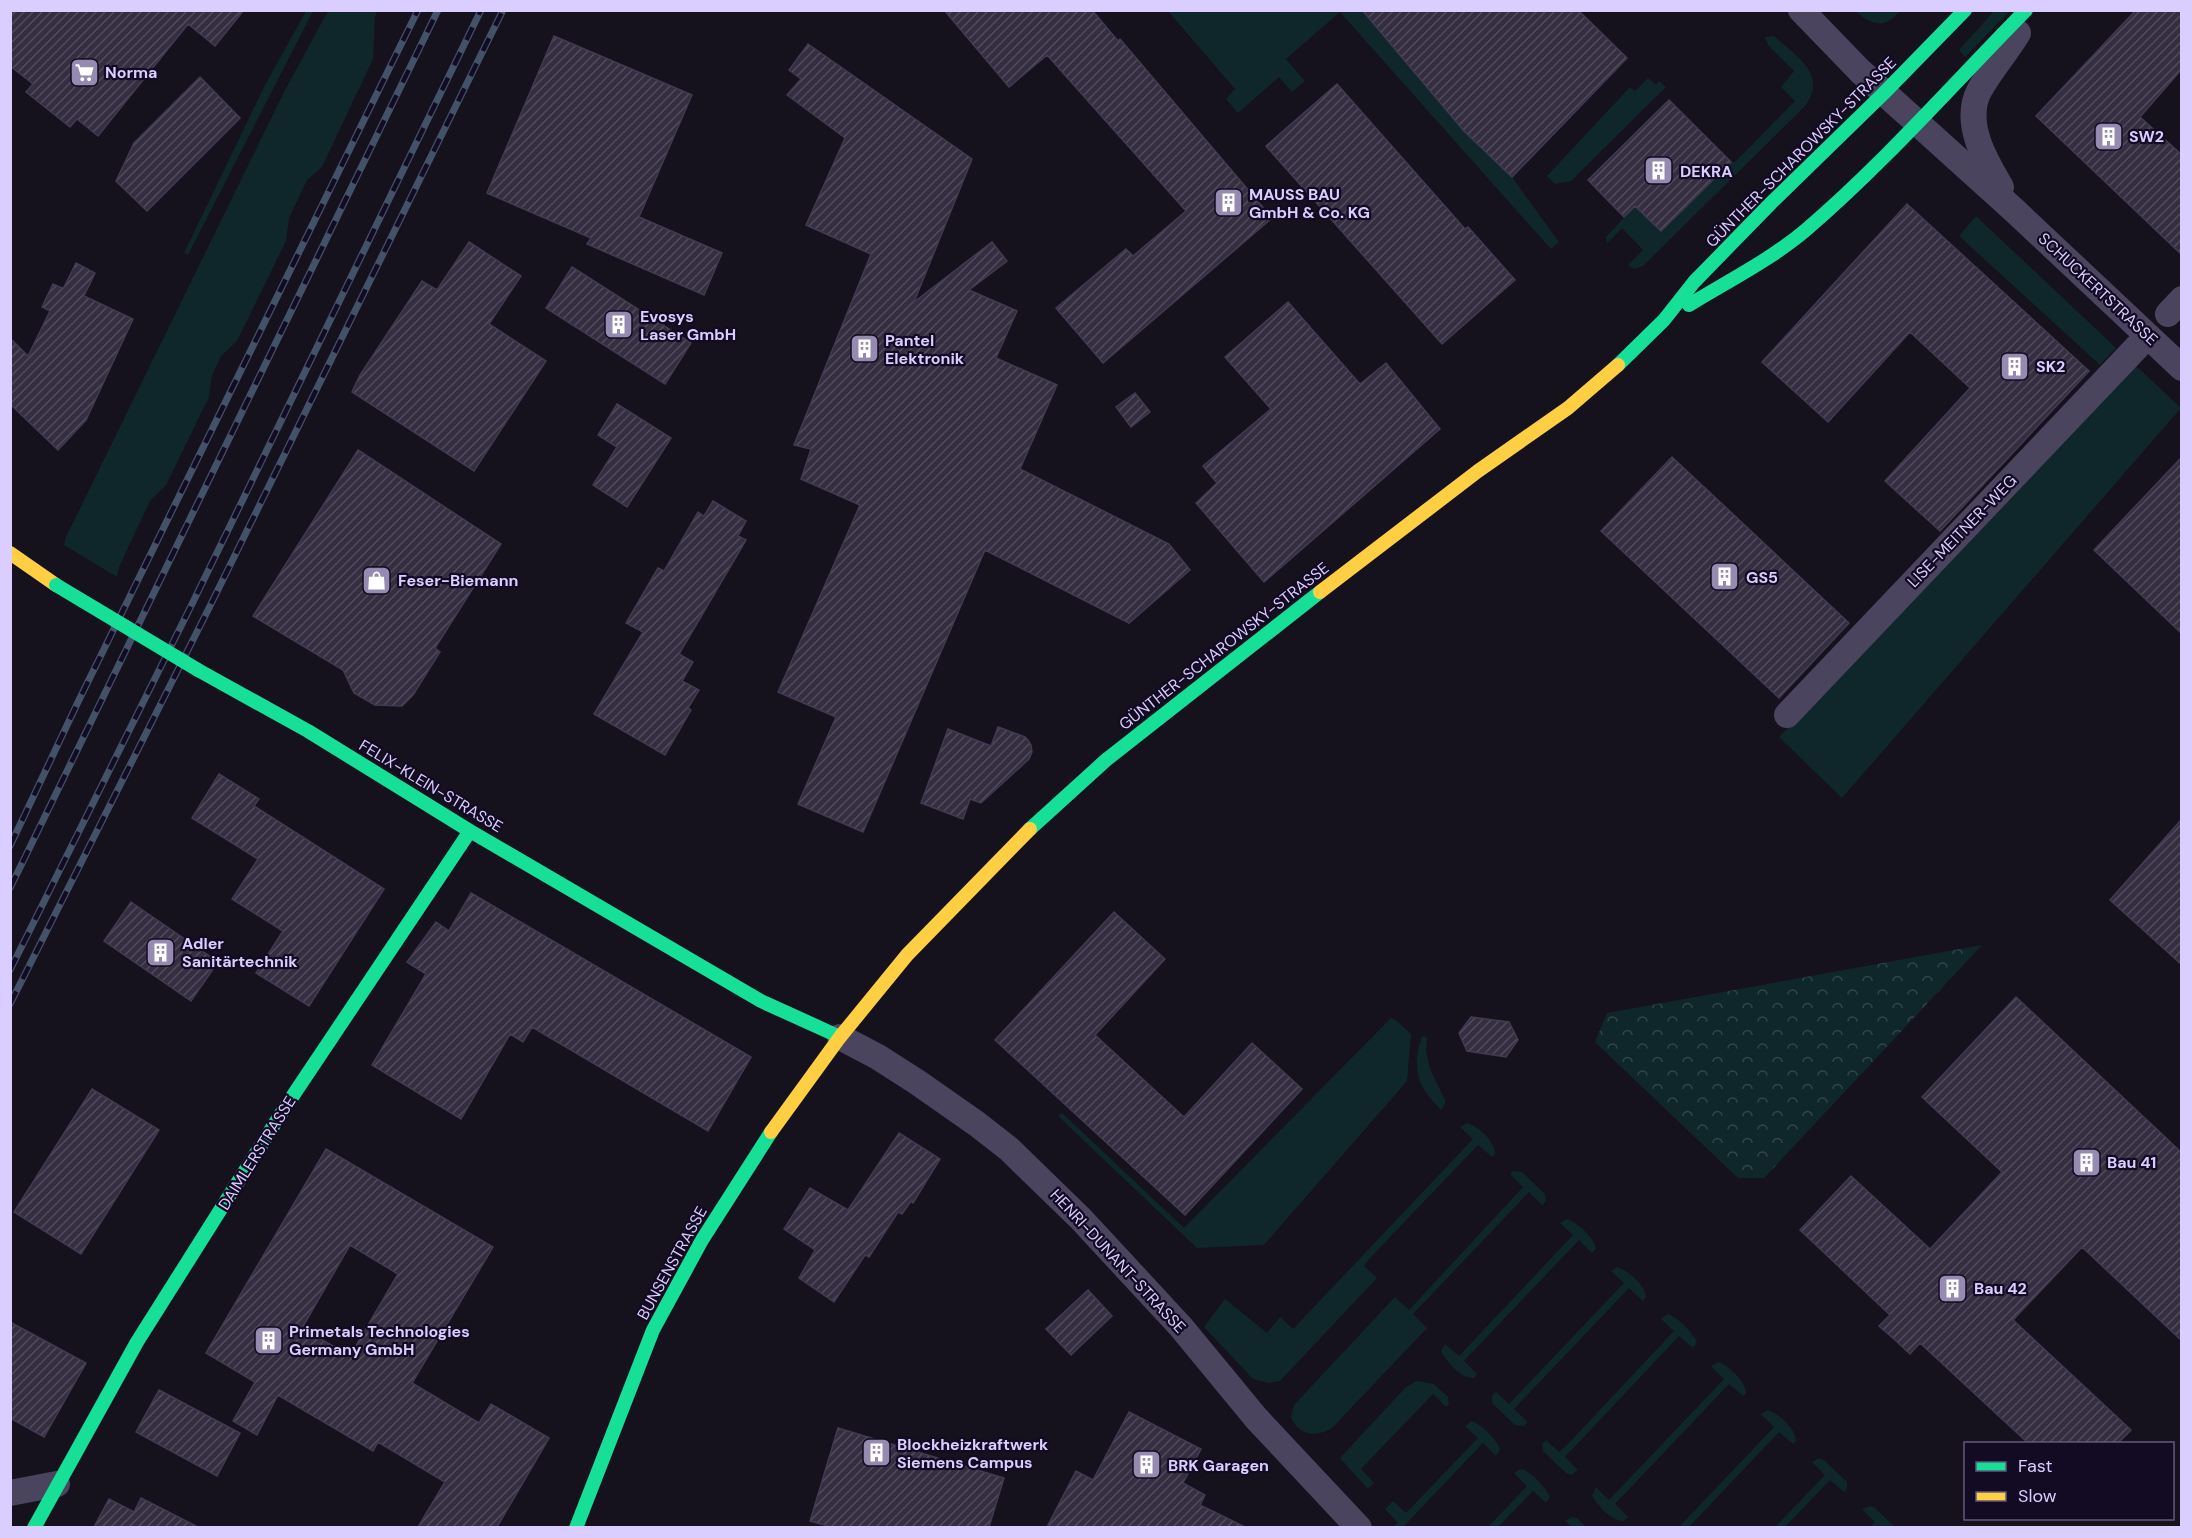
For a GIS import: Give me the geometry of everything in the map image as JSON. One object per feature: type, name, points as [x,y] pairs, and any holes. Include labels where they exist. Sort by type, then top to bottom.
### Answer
[{"type":"street","name":"SCHUCKERTSTRASSE","points":[[1801,10],[1884,93],[2015,211],[2181,368]]},
{"type":"street","name":"GÜNTHER-SCHAROWSKY-STRASSE","points":[[840,1037],[907,955],[1019,839],[1083,781],[1262,636],[1387,539],[1568,408],[1615,368],[1664,320],[1694,282],[1965,10]]},
{"type":"street","name":"GÜNTHER-SCHAROWSKY-STRASSE","points":[[1664,320],[1766,258],[1806,230],[1868,172],[2026,10]]},
{"type":"street","name":"SCHUCKERTSTRASSE","points":[[2015,211],[1984,158],[1973,119],[1974,106],[1978,93],[2031,10]]},
{"type":"street","name":"LISE-MEITNER-WEG","points":[[1787,715],[2137,347]]},
{"type":"street","name":"FELIX-KLEIN-STRASSE","points":[[10,553],[56,585],[198,670],[308,731],[470,831],[761,1001],[840,1037]]},
{"type":"street","name":"DAIMLERSTRASSE","points":[[34,1527],[137,1342],[277,1119],[470,831]]},
{"type":"street","name":"BUNSENSTRASSE","points":[[576,1527],[653,1330],[734,1187],[777,1122],[840,1037]]},
{"type":"street","name":"HENRI-DUNANT-STRASSE","points":[[840,1037],[897,1070],[977,1124],[1009,1149],[1081,1219],[1181,1327],[1256,1418],[1359,1527]]},
{"type":"street","points":[[10,1493],[57,1484]]},
{"type":"green space","points":[[1900,10],[1889,21],[1883,23],[1867,20],[1855,11]]},
{"type":"green space","points":[[306,11],[313,11],[188,255],[184,253],[264,87]]},
{"type":"green space","points":[[328,11],[377,11],[373,59],[322,167],[307,180],[289,218],[286,241],[237,341],[221,356],[212,376],[209,397],[166,485],[150,501],[119,567],[117,577],[64,545],[66,537],[285,90]]},
{"type":"green space","points":[[1168,11],[1362,11],[1464,131],[1512,177],[1559,242],[1551,249],[1340,12],[1286,59],[1305,81],[1292,92],[1279,77],[1238,113],[1226,99],[1235,89]]},
{"type":"green space","points":[[1994,11],[2010,11],[1965,57],[1959,50]]},
{"type":"green space","points":[[1774,36],[1800,59],[1811,75],[1813,85],[1805,106],[1643,266],[1634,269],[1628,265],[1643,250],[1622,228],[1607,244],[1606,237],[1635,206],[1661,231],[1731,162],[1735,162],[1795,101],[1781,87],[1794,71],[1768,45],[1765,37]]},
{"type":"green space","points":[[1648,78],[1656,85],[1659,81],[1666,87],[1571,181],[1555,184],[1547,176],[1630,87],[1635,91]]},
{"type":"green space","points":[[1976,216],[2116,348],[2100,365],[1959,236]]},
{"type":"green space","points":[[2134,364],[2181,408],[1842,798],[1779,737]]},
{"type":"green space","points":[[1982,945],[1764,1178],[1738,1178],[1595,1042],[1607,1013]]},
{"type":"green space","points":[[1391,1018],[1411,1034],[1407,1081],[1264,1245],[1197,1248],[1058,1116],[1062,1113],[1184,1228]]},
{"type":"green space","points":[[1422,1036],[1427,1037],[1426,1051],[1430,1069],[1445,1100],[1441,1110],[1426,1093],[1418,1076],[1417,1058]]},
{"type":"green space","points":[[1467,1123],[1486,1135],[1495,1149],[1495,1154],[1492,1157],[1478,1145],[1370,1258],[1364,1266],[1377,1278],[1280,1381],[1269,1383],[1253,1379],[1204,1327],[1225,1299],[1267,1333],[1280,1317],[1293,1329],[1473,1139],[1460,1127]]},
{"type":"green space","points":[[1513,1171],[1522,1172],[1545,1194],[1546,1201],[1542,1205],[1529,1192],[1413,1314],[1427,1328],[1333,1427],[1315,1434],[1298,1428],[1291,1417],[1294,1405],[1395,1297],[1409,1310],[1523,1187],[1510,1174]]},
{"type":"green space","points":[[1567,1219],[1585,1231],[1593,1240],[1596,1249],[1592,1253],[1579,1240],[1464,1361],[1477,1374],[1474,1378],[1459,1373],[1441,1351],[1445,1344],[1459,1356],[1573,1235],[1560,1223]]},
{"type":"green space","points":[[1617,1267],[1636,1279],[1646,1297],[1643,1301],[1629,1288],[1514,1409],[1528,1422],[1524,1426],[1515,1425],[1492,1403],[1492,1396],[1496,1392],[1509,1404],[1624,1283],[1611,1271]]},
{"type":"green space","points":[[1668,1314],[1685,1326],[1697,1342],[1693,1348],[1679,1336],[1565,1457],[1578,1470],[1571,1475],[1566,1473],[1543,1451],[1542,1444],[1546,1440],[1559,1452],[1567,1445],[1674,1331],[1661,1319]]},
{"type":"green space","points":[[1718,1362],[1736,1374],[1746,1393],[1743,1396],[1729,1384],[1615,1504],[1628,1517],[1624,1521],[1619,1521],[1610,1516],[1592,1495],[1596,1487],[1609,1500],[1724,1379],[1711,1366]]},
{"type":"green space","points":[[1417,1381],[1434,1384],[1448,1397],[1449,1404],[1446,1407],[1433,1394],[1361,1469],[1374,1483],[1368,1489],[1340,1458],[1406,1387]]},
{"type":"green space","points":[[1768,1410],[1786,1422],[1796,1441],[1793,1444],[1779,1432],[1689,1527],[1679,1527],[1774,1427],[1761,1414]]},
{"type":"green space","points":[[1472,1421],[1484,1429],[1495,1441],[1500,1449],[1496,1456],[1483,1443],[1405,1527],[1393,1527],[1398,1523],[1385,1509],[1393,1501],[1406,1513],[1478,1438],[1465,1426]]},
{"type":"green space","points":[[1819,1458],[1847,1482],[1847,1489],[1844,1492],[1830,1480],[1785,1527],[1775,1527],[1825,1475],[1812,1462]]},
{"type":"green space","points":[[1521,1469],[1538,1480],[1550,1497],[1546,1503],[1533,1491],[1498,1527],[1488,1527],[1527,1486],[1514,1473]]},
{"type":"green space","points":[[1869,1506],[1874,1507],[1895,1527],[1870,1527],[1875,1522],[1862,1509]]},
{"type":"green space","points":[[1572,1517],[1577,1518],[1586,1527],[1572,1527],[1565,1521]]},
{"type":"building","name":"Norma","points":[[10,10],[244,10],[215,46],[188,24],[98,136],[77,119],[70,127],[26,92],[33,84],[10,66]]},
{"type":"building","name":"MAUSS BAU GmbH & Co. KG","points":[[944,10],[1092,10],[1118,41],[1120,39],[1272,218],[1103,363],[1056,308],[1126,249],[1133,256],[1186,211],[1047,55],[1009,87]]},
{"type":"building","points":[[1362,10],[1578,10],[1627,58],[1512,177],[1464,131]]},
{"type":"building","name":"SW2","points":[[2136,10],[2181,10],[2181,70],[2140,117],[2181,154],[2181,254],[2036,116]]},
{"type":"building","points":[[554,36],[692,95],[639,217],[722,253],[704,295],[587,244],[591,238],[487,193]]},
{"type":"building","points":[[808,44],[972,159],[914,302],[992,242],[1007,261],[969,290],[1017,311],[996,358],[1057,385],[1020,469],[1169,544],[1190,570],[1129,623],[985,550],[863,832],[798,804],[836,717],[778,692],[860,505],[801,479],[811,449],[794,445],[871,254],[806,225],[845,138],[787,95],[801,79],[789,70]]},
{"type":"building","points":[[200,77],[240,118],[147,211],[116,181],[134,143]]},
{"type":"building","points":[[1337,84],[1465,229],[1468,227],[1515,280],[1442,344],[1266,146]]},
{"type":"building","name":"DEKRA","points":[[1669,100],[1731,162],[1661,231],[1635,206],[1624,217],[1588,180]]},
{"type":"building","name":"SK2","points":[[1907,204],[2089,371],[1940,531],[1885,481],[1970,388],[1910,332],[1828,422],[1762,362]]},
{"type":"building","points":[[469,242],[521,276],[489,324],[546,361],[474,471],[352,392],[360,375],[422,281],[437,290]]},
{"type":"building","points":[[76,263],[95,273],[84,296],[133,319],[86,420],[58,450],[10,404],[10,338],[28,356],[50,311],[42,307],[53,284],[64,287]]},
{"type":"building","name":"Evosys Laser GmbH","points":[[572,267],[691,343],[665,384],[546,308]]},
{"type":"building","points":[[1288,302],[1360,384],[1386,363],[1440,429],[1264,582],[1196,503],[1217,483],[1203,466],[1271,409],[1225,357]]},
{"type":"building","points":[[1135,393],[1150,412],[1131,427],[1116,407]]},
{"type":"building","points":[[617,404],[671,438],[627,507],[593,485],[617,447],[598,435]]},
{"type":"building","name":"Feser-Biemann","points":[[358,450],[501,544],[435,648],[440,652],[413,695],[402,706],[375,705],[354,693],[343,670],[253,616]]},
{"type":"building","name":"GS5","points":[[1672,457],[1849,623],[1779,698],[1601,531]]},
{"type":"building","points":[[2181,458],[2181,633],[2094,550]]},
{"type":"building","points":[[713,501],[746,521],[738,536],[746,540],[679,654],[693,662],[682,681],[699,690],[688,708],[691,710],[665,755],[594,714],[643,632],[626,623],[658,568],[664,571],[698,512],[704,516]]},
{"type":"building","points":[[998,727],[1028,740],[1032,752],[1029,759],[981,803],[970,799],[963,819],[921,803],[948,729],[991,746]]},
{"type":"building","points":[[219,774],[259,799],[254,806],[384,889],[309,1006],[256,973],[283,931],[232,899],[258,859],[192,818]]},
{"type":"building","points":[[2181,820],[2181,964],[2110,900]]},
{"type":"building","points":[[471,893],[751,1057],[708,1131],[532,1027],[523,1042],[510,1034],[461,1119],[372,1065],[426,974],[407,962],[436,922],[449,931]]},
{"type":"building","name":"Adler Sanitärtechnik","points":[[131,902],[218,962],[191,1001],[104,941]]},
{"type":"building","points":[[1114,912],[1165,959],[1095,1035],[1184,1117],[1252,1043],[1302,1089],[1185,1215],[995,1040]]},
{"type":"building","points":[[2016,997],[2181,1152],[2181,1340],[2082,1247],[2013,1320],[2131,1430],[2119,1442],[2027,1442],[1920,1343],[1910,1354],[1879,1326],[1890,1315],[1800,1230],[1851,1176],[1930,1249],[2002,1172],[1922,1097]]},
{"type":"building","points":[[1471,1017],[1509,1022],[1518,1040],[1506,1057],[1467,1051],[1459,1033]]},
{"type":"building","points":[[92,1089],[159,1130],[81,1254],[14,1212]]},
{"type":"building","points":[[899,1133],[940,1159],[913,1203],[911,1201],[902,1214],[898,1212],[869,1257],[865,1255],[834,1302],[799,1278],[815,1250],[784,1229],[810,1188],[848,1210]]},
{"type":"building","name":"Primetals Technologies Germany GmbH","points":[[326,1149],[493,1247],[412,1383],[479,1423],[491,1404],[549,1438],[497,1527],[418,1527],[445,1482],[378,1442],[373,1451],[278,1395],[257,1435],[233,1421],[255,1382],[206,1353]],"holes":[[[350,1245],[398,1274],[350,1356],[302,1328]]]},
{"type":"building","points":[[1088,1290],[1112,1316],[1071,1355],[1046,1329]]},
{"type":"building","points":[[10,1322],[86,1363],[44,1437],[10,1418]]},
{"type":"building","points":[[159,1390],[240,1433],[217,1476],[136,1432]]},
{"type":"building","name":"BRK Garagen","points":[[1129,1412],[1201,1449],[1183,1483],[1205,1495],[1200,1505],[1245,1527],[1047,1527],[1076,1471],[1093,1480]]},
{"type":"building","name":"Blockheizkraftwerk Siemens Campus","points":[[838,1428],[1004,1478],[989,1527],[831,1527],[810,1521]]},
{"type":"building","points":[[141,1498],[198,1527],[94,1527],[109,1499],[134,1512]]},
{"type":"railway","points":[[10,846],[78,702],[418,10]]},
{"type":"railway","points":[[10,888],[438,10]]},
{"type":"railway","points":[[10,970],[193,602],[481,10]]},
{"type":"railway","points":[[10,1004],[209,608],[503,10]]},
{"type":"traffic: fast","points":[[1618,365],[1664,320],[1694,282],[1771,203],[1965,10]]},
{"type":"traffic: fast","points":[[1689,305],[1765,260],[1807,229],[1892,150],[2026,10]]},
{"type":"traffic: fast","points":[[56,585],[198,670]]},
{"type":"traffic: fast","points":[[1030,829],[1106,760],[1320,592]]},
{"type":"traffic: fast","points":[[198,670],[308,731],[470,831],[761,1001],[840,1037]]},
{"type":"traffic: fast","points":[[34,1528],[137,1342],[284,1109],[470,831]]},
{"type":"traffic: fast","points":[[576,1528],[653,1330],[702,1240],[771,1132]]},
{"type":"traffic: slow","points":[[1320,592],[1478,471],[1568,408],[1618,365]]},
{"type":"traffic: slow","points":[[10,553],[56,585]]},
{"type":"traffic: slow","points":[[771,1132],[840,1037],[907,955],[1030,829]]},
{"type":"place","name":"Norma","points":[[84,72]]},
{"type":"place","name":"SW2","points":[[2108,136]]},
{"type":"place","name":"DEKRA","points":[[1659,171]]},
{"type":"place","name":"MAUSS BAU GmbH & Co. KG","points":[[1228,203]]},
{"type":"place","name":"Evosys Laser GmbH","points":[[619,325]]},
{"type":"place","name":"Pantel Elektronik","points":[[864,349]]},
{"type":"place","name":"SK2","points":[[2015,366]]},
{"type":"place","name":"GS5","points":[[1725,577]]},
{"type":"place","name":"Feser-Biemann","points":[[377,580]]},
{"type":"place","name":"Adler Sanitärtechnik","points":[[161,952]]},
{"type":"place","name":"Bau 41","points":[[2086,1162]]},
{"type":"place","name":"Bau 42","points":[[1953,1288]]},
{"type":"place","name":"Primetals Technologies Germany GmbH","points":[[268,1340]]},
{"type":"place","name":"Blockheizkraftwerk Siemens Campus","points":[[876,1453]]},
{"type":"place","name":"BRK Garagen","points":[[1147,1465]]}]
